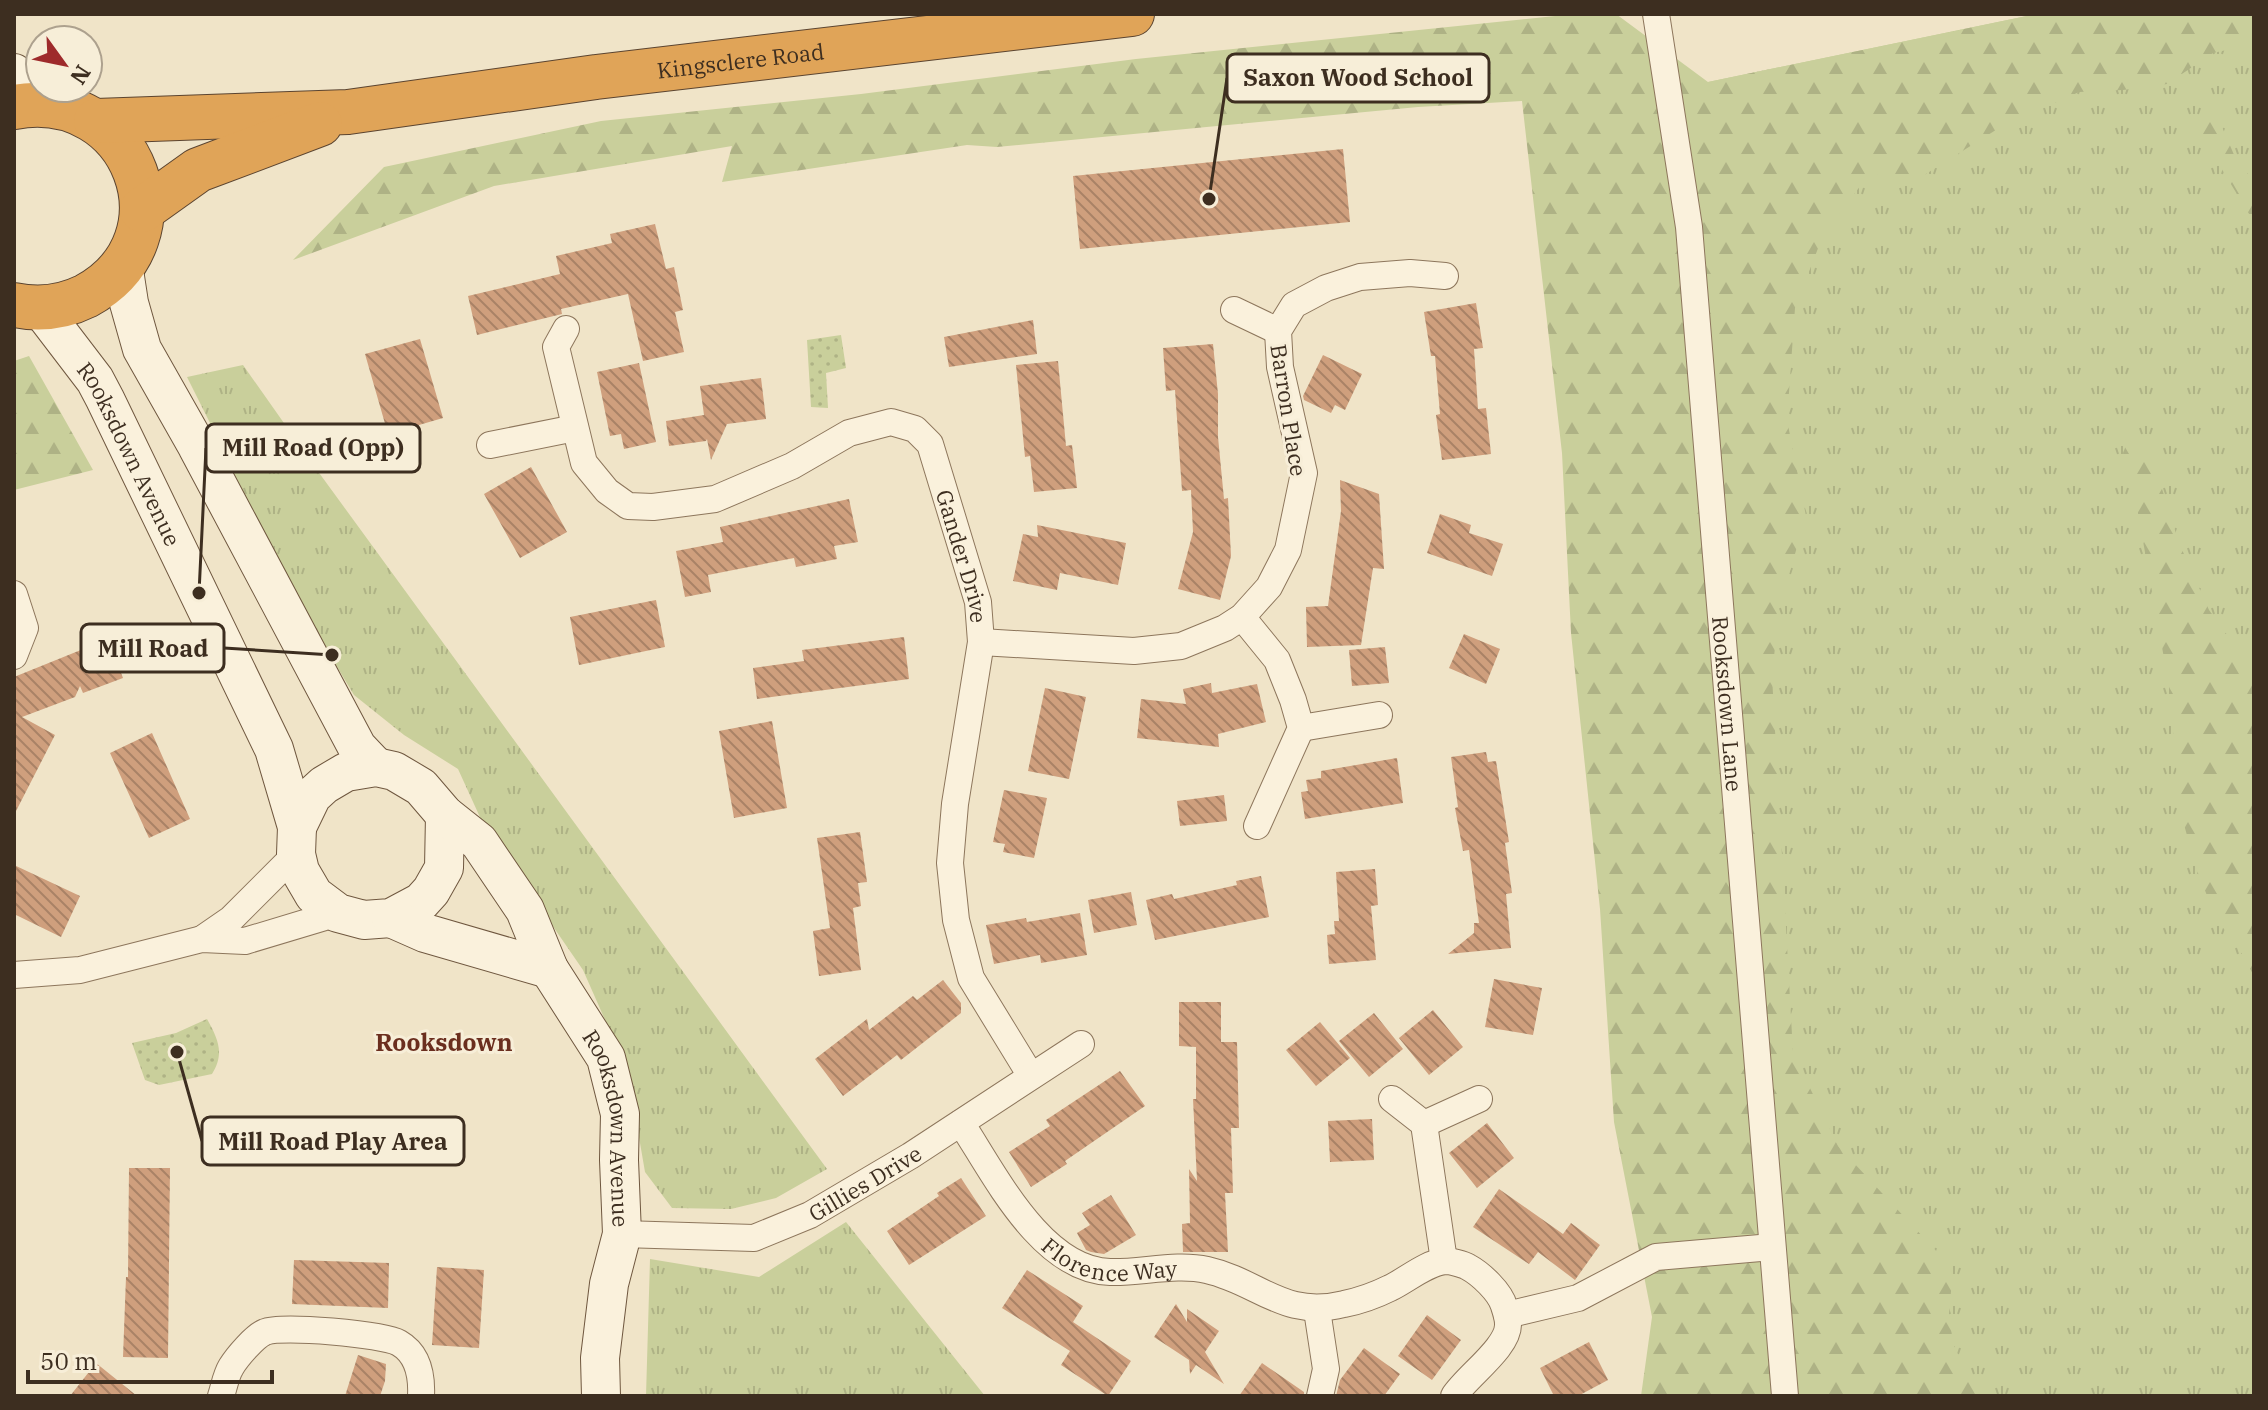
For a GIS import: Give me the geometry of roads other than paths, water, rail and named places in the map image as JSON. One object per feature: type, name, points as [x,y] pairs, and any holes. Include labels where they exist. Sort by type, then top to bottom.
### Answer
[{"type":"highway","name":"Kingsclere Road","points":[[96,121],[348,112],[596,77],[1132,14]]},
{"type":"highway","points":[[23,95],[96,121],[116,138],[131,159],[139,184],[142,210],[136,238],[123,264],[101,288],[72,303],[27,306]]},
{"type":"highway","name":"Kingsclere Road","points":[[142,210],[198,170],[348,112]]},
{"type":"street","name":"Rooksdown Lane","points":[[1656,14],[1689,227],[1785,1396]]},
{"type":"street","name":"Rooksdown Avenue","points":[[123,264],[129,303],[142,349],[357,747],[376,767],[394,771],[421,787],[445,815],[479,842],[525,910],[549,969],[606,1058],[620,1114],[622,1234],[609,1284],[600,1358],[601,1396]]},
{"type":"street","name":"Barron Place","points":[[981,642],[1134,651],[1181,646],[1225,628],[1242,617],[1269,587],[1288,550],[1304,473],[1280,367],[1278,331],[1294,305],[1326,288],[1360,277],[1410,273],[1445,276]]},
{"type":"street","name":"Rooksdown Avenue","points":[[27,306],[95,380],[111,411],[274,749],[296,840],[300,871],[314,895],[338,913]]},
{"type":"street","name":"Barron Place","points":[[1234,310],[1278,331]]},
{"type":"street","name":"Gander Drive","points":[[566,329],[556,347],[584,463],[607,491],[628,506],[653,507],[715,499],[792,466],[849,433],[891,422],[915,429],[930,444],[978,602],[981,642],[950,863],[956,920],[971,978],[1031,1076]]},
{"type":"street","points":[[490,445],[575,428]]},
{"type":"street","points":[[14,594],[25,628],[14,656]]},
{"type":"street","points":[[1242,617],[1277,660],[1301,728],[1257,826]]},
{"type":"street","points":[[1301,728],[1379,715]]},
{"type":"street","points":[[202,939],[231,919],[296,840],[312,796],[346,772],[376,767]]},
{"type":"street","points":[[14,975],[80,970],[202,939],[245,941],[338,913],[364,920],[391,918],[421,902],[444,868],[445,815]]},
{"type":"street","points":[[391,918],[425,933],[549,969]]},
{"type":"street","name":"Gillies Drive","points":[[622,1234],[754,1238],[810,1215],[961,1123],[1081,1044]]},
{"type":"street","points":[[1392,1099],[1424,1124],[1444,1261],[1467,1266],[1502,1299],[1507,1315],[1509,1326],[1506,1336],[1454,1396]]},
{"type":"street","points":[[1424,1124],[1479,1099]]},
{"type":"street","name":"Florence Way","points":[[961,1123],[1031,1226],[1053,1250],[1081,1265],[1106,1272],[1206,1270],[1235,1279],[1272,1297],[1317,1310],[1348,1304],[1390,1288],[1444,1261]]},
{"type":"street","points":[[1507,1315],[1578,1298],[1656,1257],[1772,1247]]},
{"type":"street","points":[[1317,1310],[1326,1369],[1320,1396]]},
{"type":"street","points":[[221,1396],[231,1367],[262,1332],[274,1330],[336,1332],[397,1342],[413,1356],[422,1380],[421,1396]]},
{"type":"place","name":"Saxon Wood School","points":[[1209,199]]},
{"type":"place","name":"Mill Road (Opp)","points":[[199,593]]},
{"type":"place","name":"Mill Road","points":[[332,655]]},
{"type":"place","name":"Mill Road Play Area","points":[[177,1052]]},
{"type":"district","name":"Rooksdown","points":[[444,1042]]}]
